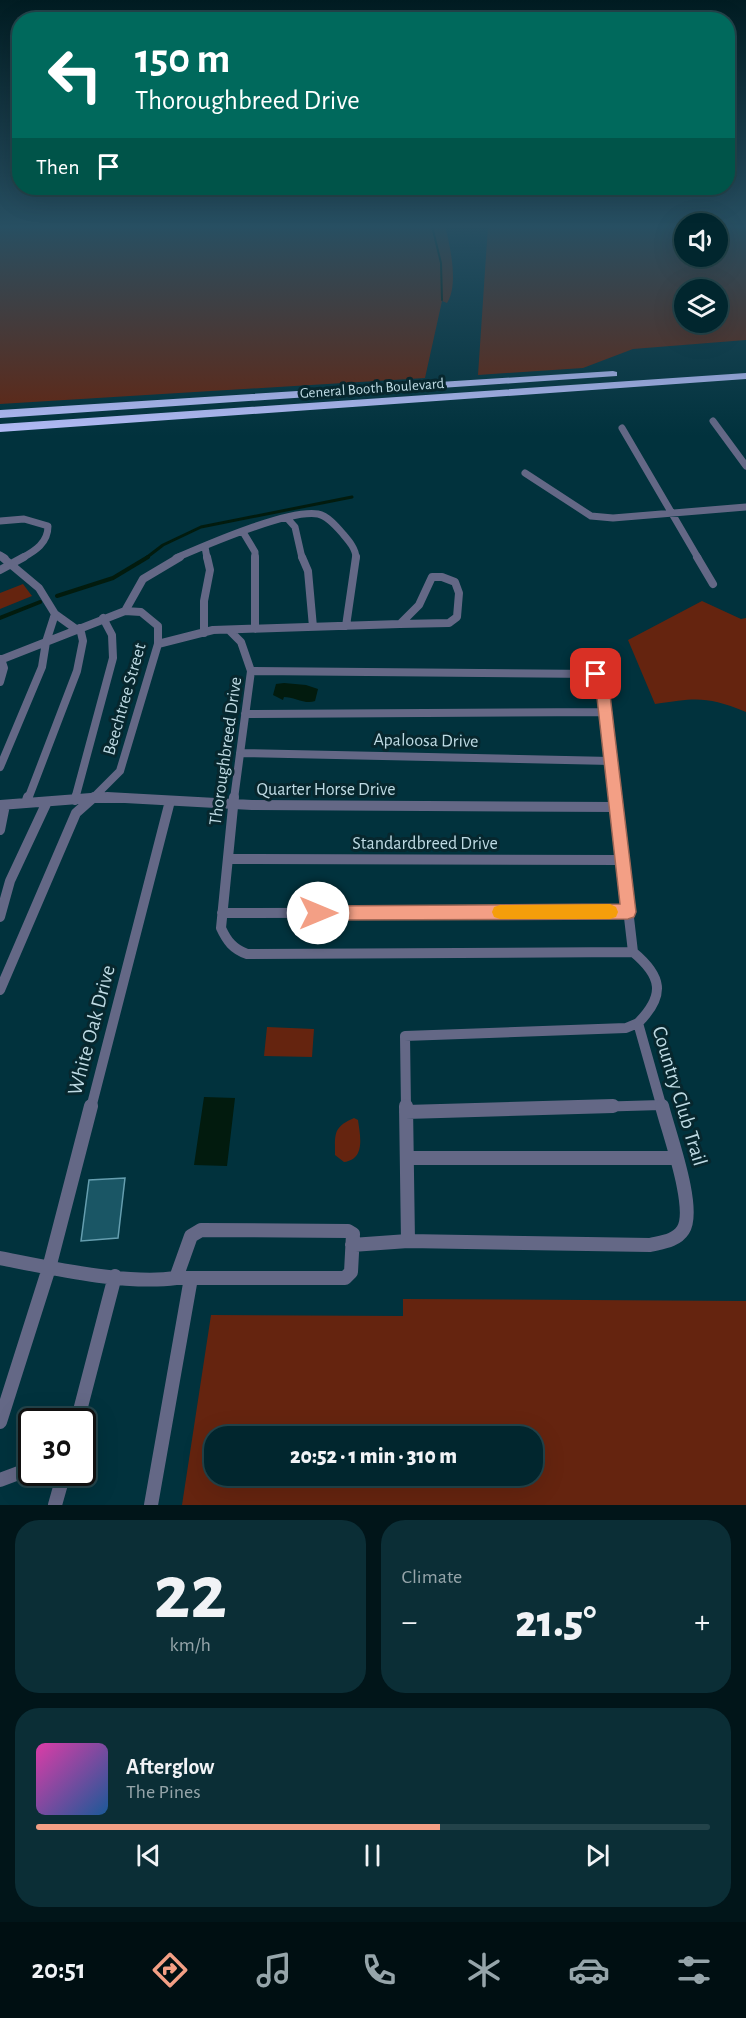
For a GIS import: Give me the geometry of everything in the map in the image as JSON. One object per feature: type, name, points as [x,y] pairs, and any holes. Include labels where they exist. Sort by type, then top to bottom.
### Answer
[{"type":"highway","name":"General Booth Boulevard","points":[[0,414],[746,364]]},
{"type":"highway","name":"General Booth Boulevard","points":[[0,428],[746,376]]},
{"type":"street","points":[[713,422],[746,466]]},
{"type":"street","points":[[622,428],[713,584]]},
{"type":"street","points":[[525,473],[591,516],[614,518],[746,501]]},
{"type":"street","points":[[670,510],[746,507]]},
{"type":"street","points":[[0,682],[4,668],[1,660],[125,611],[142,579],[152,572],[243,532],[306,514],[324,516],[355,547],[357,555],[346,626]]},
{"type":"street","points":[[286,518],[295,527],[300,553],[308,571],[313,627]]},
{"type":"street","points":[[0,520],[38,520],[48,526],[48,535],[37,550],[0,570]]},
{"type":"street","points":[[243,532],[255,552],[255,629]]},
{"type":"street","points":[[204,633],[204,601],[210,570],[205,547]]},
{"type":"street","points":[[0,555],[34,583],[52,605],[55,614],[46,642],[42,667],[0,767]]},
{"type":"street","points":[[159,644],[226,630],[399,625],[449,623],[457,617],[460,591],[451,579],[442,576],[432,577],[419,604],[399,625]]},
{"type":"street","name":"Beechtree Street","points":[[0,990],[76,813],[90,799],[110,786],[120,771],[159,644],[158,626],[153,620],[141,612],[125,611]]},
{"type":"street","points":[[26,803],[77,671],[83,641],[78,629],[55,614]]},
{"type":"street","points":[[75,800],[112,665],[112,635],[103,618]]},
{"type":"street","points":[[226,630],[234,632],[239,638],[251,671]]},
{"type":"street","name":"Thoroughbreed Drive","points":[[251,671],[585,672],[596,674],[601,678],[605,712],[633,952],[247,954],[227,943],[221,928],[222,913],[233,804],[251,671]]},
{"type":"street","points":[[245,714],[605,712]]},
{"type":"street","name":"Apaloosa Drive","points":[[240,753],[611,761]]},
{"type":"street","name":"Quarter Horse Drive","points":[[2,805],[105,797],[233,804],[616,807]]},
{"type":"street","name":"White Oak Drive","points":[[0,1422],[49,1268],[170,801]]},
{"type":"street","points":[[0,917],[10,881],[47,802]]},
{"type":"street","points":[[0,830],[2,805]]},
{"type":"street","name":"Standardbreed Drive","points":[[228,859],[622,860]]},
{"type":"street","points":[[222,913],[628,912]]},
{"type":"street","points":[[633,952],[645,961],[656,978],[659,996],[649,1013],[638,1023]]},
{"type":"street","name":"Country Club Trail","points":[[352,1245],[408,1241],[650,1245],[672,1240],[684,1229],[687,1210],[684,1186],[638,1023],[626,1028],[405,1036],[408,1241]]},
{"type":"street","points":[[406,1112],[661,1105]]},
{"type":"street","points":[[407,1158],[676,1158]]},
{"type":"street","points":[[0,1258],[49,1268],[154,1281],[176,1278],[345,1278],[351,1272],[353,1234],[348,1231],[201,1230],[191,1236],[176,1278]]},
{"type":"street","points":[[81,1408],[115,1276]]},
{"type":"street","points":[[152,1505],[191,1278]]},
{"type":"street","points":[[0,1480],[18,1473]]},
{"type":"street","points":[[55,1505],[60,1486]]},
{"type":"shaded area","points":[[0,296],[450,296],[447,303],[442,301],[425,378],[0,404]]},
{"type":"shaded area","points":[[483,296],[674,296],[674,333],[728,333],[728,296],[746,296],[746,340],[633,349],[583,368],[478,375]]},
{"type":"shaded area","points":[[23,584],[32,596],[0,609],[0,593]]},
{"type":"shaded area","points":[[702,601],[741,619],[746,618],[746,712],[721,703],[701,700],[655,704],[628,640]]},
{"type":"shaded area","points":[[276,684],[306,685],[318,689],[315,701],[308,702],[288,697],[284,697],[283,700],[273,695]]},
{"type":"shaded area","points":[[267,1027],[314,1029],[312,1057],[264,1056]]},
{"type":"shaded area","points":[[204,1097],[235,1098],[227,1166],[194,1165]]},
{"type":"shaded area","points":[[354,1118],[358,1120],[360,1132],[359,1151],[351,1160],[344,1162],[335,1155],[335,1136],[342,1125]]},
{"type":"shaded area","points":[[403,1299],[746,1301],[746,1505],[182,1505],[211,1315],[403,1316]]},
{"type":"building","points":[[125,1178],[118,1238],[81,1241],[89,1180]]},
{"type":"waterway","points":[[146,558],[163,545],[201,527],[352,497]]},
{"type":"waterway","points":[[57,596],[113,578],[148,557]]},
{"type":"waterway","points":[[0,618],[40,602]]},
{"type":"slow traffic","points":[[500,912],[610,912]]},
{"type":"route","points":[[318,913],[628,912],[601,678],[596,674]]}]
